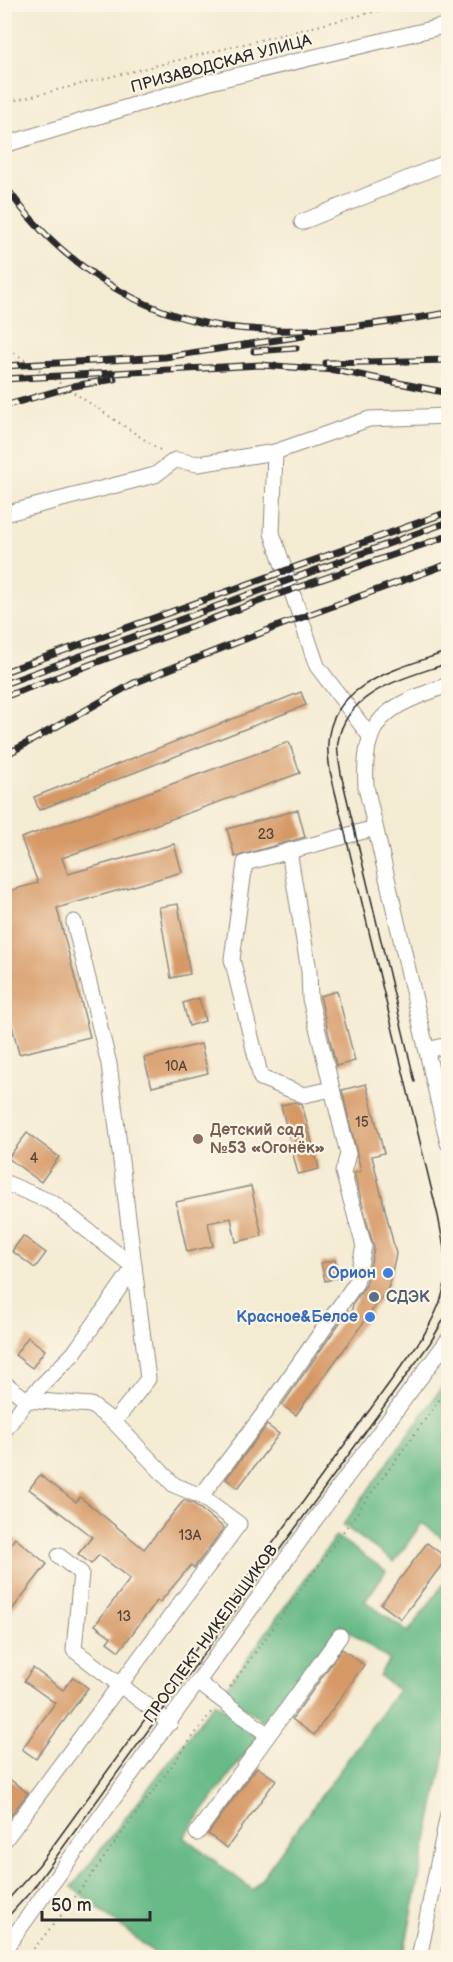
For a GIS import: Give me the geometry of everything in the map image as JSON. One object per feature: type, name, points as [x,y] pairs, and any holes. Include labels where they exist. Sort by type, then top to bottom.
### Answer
[{"type":"street","name":"ПРИЗАВОДСКАЯ УЛИЦА","points":[[4,145],[210,82],[448,25]]},
{"type":"street","points":[[302,222],[448,162]]},
{"type":"street","points":[[8,513],[155,475],[175,460],[198,464],[275,452],[369,419],[448,416]]},
{"type":"street","points":[[275,452],[272,534],[317,666],[369,735]]},
{"type":"street","points":[[448,686],[413,698],[388,712],[369,735],[364,759],[366,787],[448,1143]]},
{"type":"street","points":[[332,1089],[304,1095],[261,1078],[232,959],[245,863],[375,828]]},
{"type":"street","points":[[201,1496],[265,1412],[356,1283],[364,1246],[343,1172],[348,1154],[310,999],[309,971],[289,850]]},
{"type":"street","points":[[74,922],[109,1064],[148,1379],[114,1422]]},
{"type":"street","points":[[427,1050],[448,1045]]},
{"type":"street","points":[[4,1182],[53,1203],[134,1266]]},
{"type":"street","points":[[4,1431],[27,1400],[74,1353],[134,1266]]},
{"type":"street","name":"ПРОСПЕКТ НИКЕЛЬЩИКОВ","points":[[4,1950],[319,1514],[448,1340]]},
{"type":"street","points":[[4,1383],[27,1400],[91,1405],[114,1422],[174,1485],[201,1496],[239,1524],[4,1841]]},
{"type":"street","points":[[59,1556],[81,1573],[74,1650],[170,1723]]},
{"type":"street","points":[[197,1833],[340,1636]]},
{"type":"street","points":[[199,1683],[268,1735]]},
{"type":"street","points":[[419,1958],[448,1814]]},
{"type":"path","points":[[4,103],[406,4]]},
{"type":"path","points":[[4,346],[175,460]]},
{"type":"path","points":[[26,1958],[67,1908],[448,1388]]},
{"type":"green space","points":[[448,1379],[448,1542],[422,1523],[394,1562],[343,1525]]},
{"type":"green space","points":[[336,1536],[386,1571],[365,1601],[408,1632],[448,1578],[448,1738],[403,1957],[157,1957],[72,1887],[215,1702],[258,1736],[184,1837],[253,1890],[398,1690],[379,1675],[389,1660],[340,1625],[268,1725],[223,1692]]},
{"type":"building","points":[[301,692],[306,705],[39,810],[34,797]]},
{"type":"building","points":[[289,742],[300,773],[62,858],[68,874],[174,844],[182,872],[57,908],[90,1037],[19,1054],[4,993],[4,892],[38,883],[21,838]]},
{"type":"building","points":[[298,810],[305,837],[235,857],[227,829]]},
{"type":"building","points":[[178,904],[190,974],[171,978],[159,907]]},
{"type":"building","points":[[337,991],[355,1061],[336,1066],[320,996]]},
{"type":"building","points":[[199,998],[205,1021],[189,1026],[183,1003]]},
{"type":"building","points":[[201,1044],[208,1073],[152,1087],[144,1058]]},
{"type":"building","points":[[366,1084],[384,1153],[372,1156],[396,1254],[388,1289],[296,1415],[282,1405],[348,1311],[350,1318],[353,1304],[366,1285],[374,1248],[354,1173],[361,1171],[342,1090]]},
{"type":"building","points":[[294,1102],[302,1104],[319,1169],[298,1174],[281,1105]]},
{"type":"building","points":[[27,1133],[59,1157],[41,1182],[8,1158]]},
{"type":"building","points":[[251,1186],[262,1236],[236,1242],[231,1218],[208,1223],[213,1246],[187,1252],[176,1202]]},
{"type":"building","points":[[23,1236],[46,1253],[35,1268],[12,1251]]},
{"type":"building","points":[[335,1260],[340,1277],[325,1281],[321,1263]]},
{"type":"building","points":[[28,1337],[45,1350],[32,1368],[15,1355]]},
{"type":"building","points":[[267,1425],[279,1434],[238,1488],[226,1479]]},
{"type":"building","points":[[40,1475],[76,1502],[80,1497],[144,1549],[184,1500],[194,1504],[224,1528],[194,1568],[191,1565],[160,1602],[157,1601],[119,1651],[107,1642],[111,1637],[95,1625],[130,1579],[99,1555],[91,1564],[78,1554],[92,1537],[29,1489]]},
{"type":"building","points":[[15,1538],[47,1564],[4,1620],[4,1553]]},
{"type":"building","points":[[427,1543],[447,1558],[401,1619],[381,1604]]},
{"type":"building","points":[[342,1649],[364,1665],[314,1735],[292,1719]]},
{"type":"building","points":[[33,1668],[63,1690],[73,1677],[88,1688],[36,1759],[22,1749],[55,1703],[24,1681]]},
{"type":"building","points":[[257,1767],[276,1780],[227,1848],[208,1834]]},
{"type":"building","points":[[4,1775],[28,1793],[4,1824]]},
{"type":"tram line","points":[[4,1904],[39,1865],[422,1338],[439,1305],[446,1266],[438,1216],[330,771],[328,746],[332,722],[342,705],[355,692],[391,671],[448,651]]},
{"type":"tram line","points":[[415,1082],[341,774],[338,742],[343,724],[366,698],[397,681],[448,663]]},
{"type":"tram line","points":[[4,1921],[32,1890],[430,1343],[448,1312]]},
{"type":"railway","points":[[4,184],[24,211],[48,236],[100,279],[161,310],[193,320],[227,327],[310,330],[393,322],[448,313]]},
{"type":"railway","points":[[4,366],[165,357],[303,336]]},
{"type":"railway","points":[[254,351],[296,348]]},
{"type":"railway","points":[[326,363],[448,360]]},
{"type":"railway","points":[[4,379],[260,365],[335,370],[448,393]]},
{"type":"railway","points":[[4,406],[74,386],[114,379]]},
{"type":"railway","points":[[4,672],[448,512]]},
{"type":"railway","points":[[4,684],[448,522]]},
{"type":"railway","points":[[4,697],[273,596],[448,536]]},
{"type":"railway","points":[[4,756],[134,683],[281,625],[448,564]]},
{"type":"place","name":"Детский сад №53 «Огонёк»","points":[[198,1139]]},
{"type":"place","name":"Орион","points":[[388,1273]]},
{"type":"place","name":"СДЭК","points":[[374,1297]]},
{"type":"place","name":"Красное&Белое","points":[[370,1317]]}]
